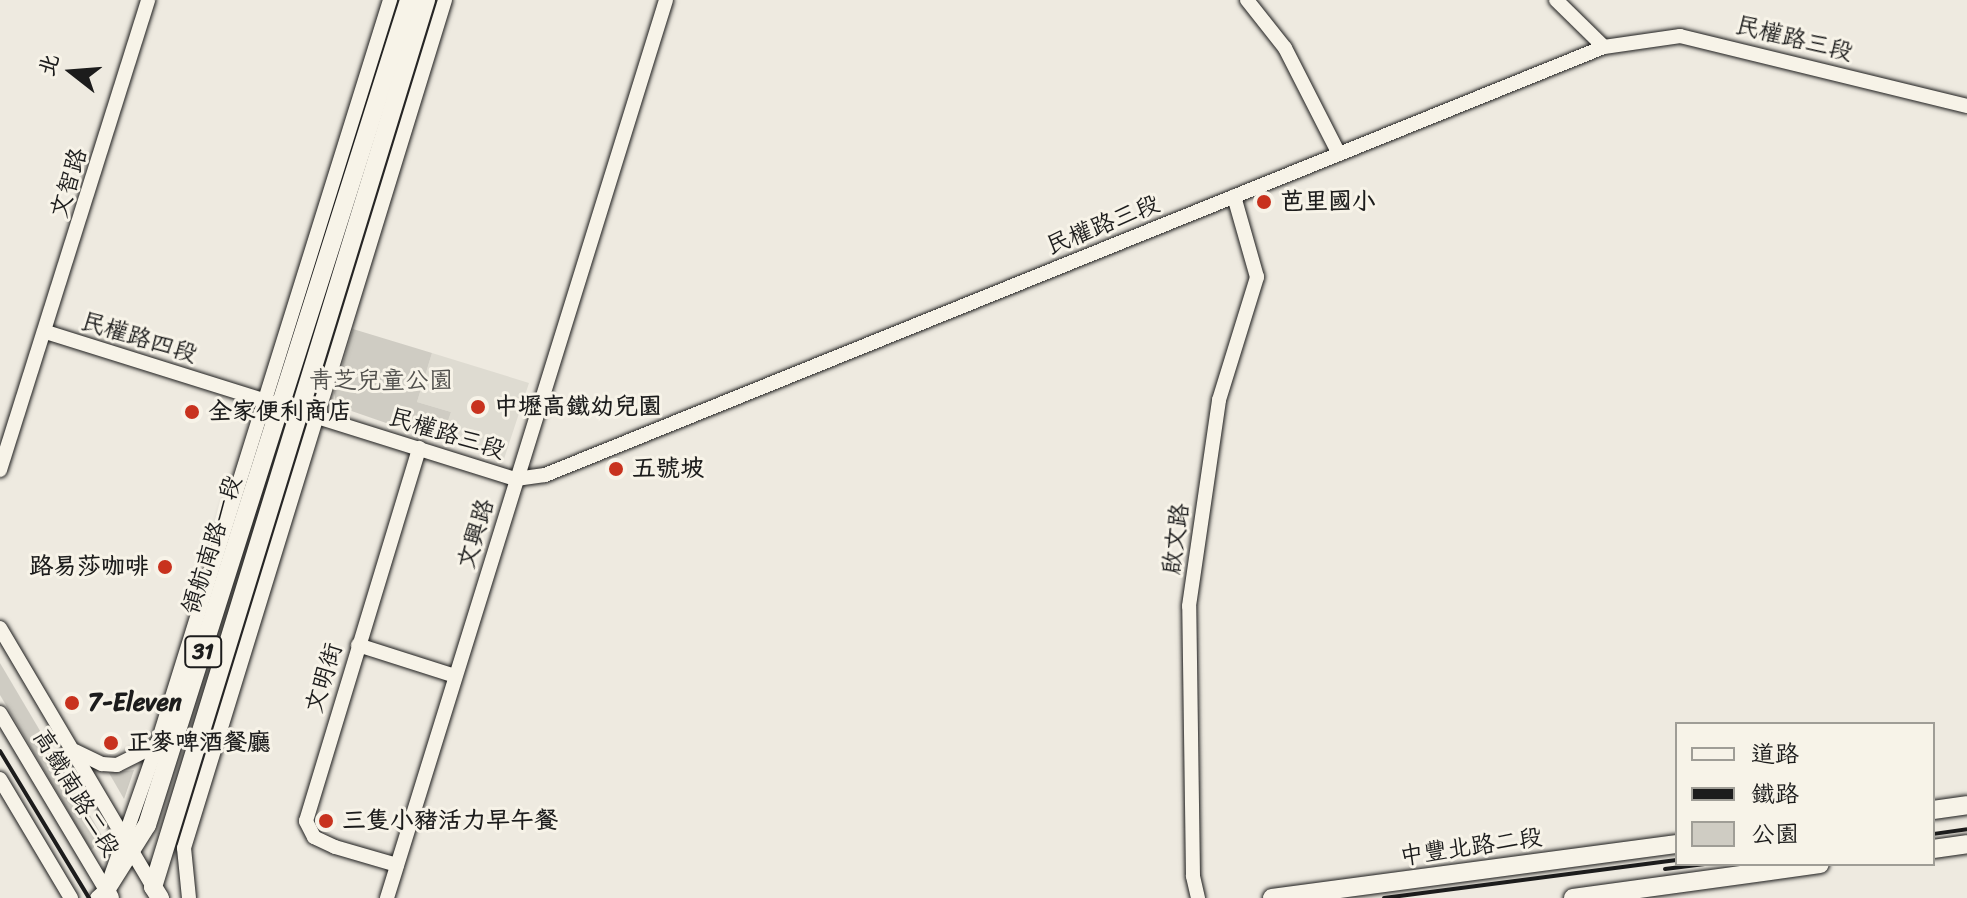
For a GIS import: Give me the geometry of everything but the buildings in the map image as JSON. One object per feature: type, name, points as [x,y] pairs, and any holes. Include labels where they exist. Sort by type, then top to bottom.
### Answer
[{"type":"main road","name":"領航南路一段","points":[[173,823],[409,0]]},
{"type":"main road","name":"領航南路一段","points":[[104,895],[128,844],[147,825],[291,408],[426,0]]},
{"type":"main road","points":[[1935,810],[1967,805]]},
{"type":"main road","name":"31","points":[[156,892],[173,823]]},
{"type":"main road","name":"中豐北路二段","points":[[1272,898],[1675,844]]},
{"type":"main road","points":[[1935,849],[1967,844]]},
{"type":"main road","points":[[1573,898],[1805,866]]},
{"type":"street","name":"文智路","points":[[46,332],[148,0]]},
{"type":"street","name":"領航南路一段","points":[[210,761],[291,408],[390,0]]},
{"type":"street","name":"領航南路一段","points":[[128,844],[157,745],[291,408],[445,0]]},
{"type":"street","name":"文興路","points":[[387,898],[666,0]]},
{"type":"street","points":[[1247,0],[1285,48],[1339,154]]},
{"type":"street","points":[[1556,0],[1604,47]]},
{"type":"street","name":"民權路三段","points":[[291,408],[516,479],[545,475],[1604,47],[1680,36],[1967,106]]},
{"type":"street","name":"啟文路","points":[[1198,898],[1193,876],[1189,606],[1219,400],[1257,277],[1234,196]]},
{"type":"street","name":"民權路四段","points":[[0,470],[46,332],[291,408]]},
{"type":"street","name":"文明街","points":[[397,865],[335,847],[314,837],[306,821],[419,448]]},
{"type":"street","name":"高鐵南路二段","points":[[0,628],[156,892]]},
{"type":"street","points":[[358,645],[455,676]]},
{"type":"street","name":"高鐵南路二段","points":[[0,713],[104,895]]},
{"type":"street","points":[[70,746],[83,758],[117,765],[157,745]]},
{"type":"street","points":[[189,898],[184,848],[210,761]]},
{"type":"street","name":"31","points":[[173,823],[210,761]]},
{"type":"street","points":[[0,779],[71,898]]},
{"type":"shaded area","name":"中壢高鐵幼兒園","points":[[432,353],[529,383],[504,459],[441,442],[451,412],[417,402]]},
{"type":"green space","name":"青芝兒童公園","points":[[353,329],[432,353],[417,402],[451,412],[441,442],[337,406],[334,393]]},
{"type":"green space","points":[[0,663],[104,839],[91,850],[0,695]]},
{"type":"green space","points":[[134,770],[124,799],[109,773]]},
{"type":"railway","points":[[0,751],[89,898]]},
{"type":"railway","points":[[1935,834],[1967,829]]},
{"type":"railway","points":[[1384,898],[1675,860]]},
{"type":"railway","points":[[1665,869],[1689,866]]},
{"type":"place","name":"芭里國小","points":[[1264,202]]},
{"type":"place","name":"中壢高鐵幼兒園","points":[[478,407]]},
{"type":"place","name":"全家便利商店","points":[[192,412]]},
{"type":"place","name":"五號坡","points":[[616,469]]},
{"type":"place","name":"路易莎咖啡","points":[[165,567]]},
{"type":"place","name":"7-Eleven","points":[[72,703]]},
{"type":"place","name":"正麥啤酒餐廳","points":[[111,743]]},
{"type":"place","name":"三隻小豬活力早午餐","points":[[326,821]]}]
